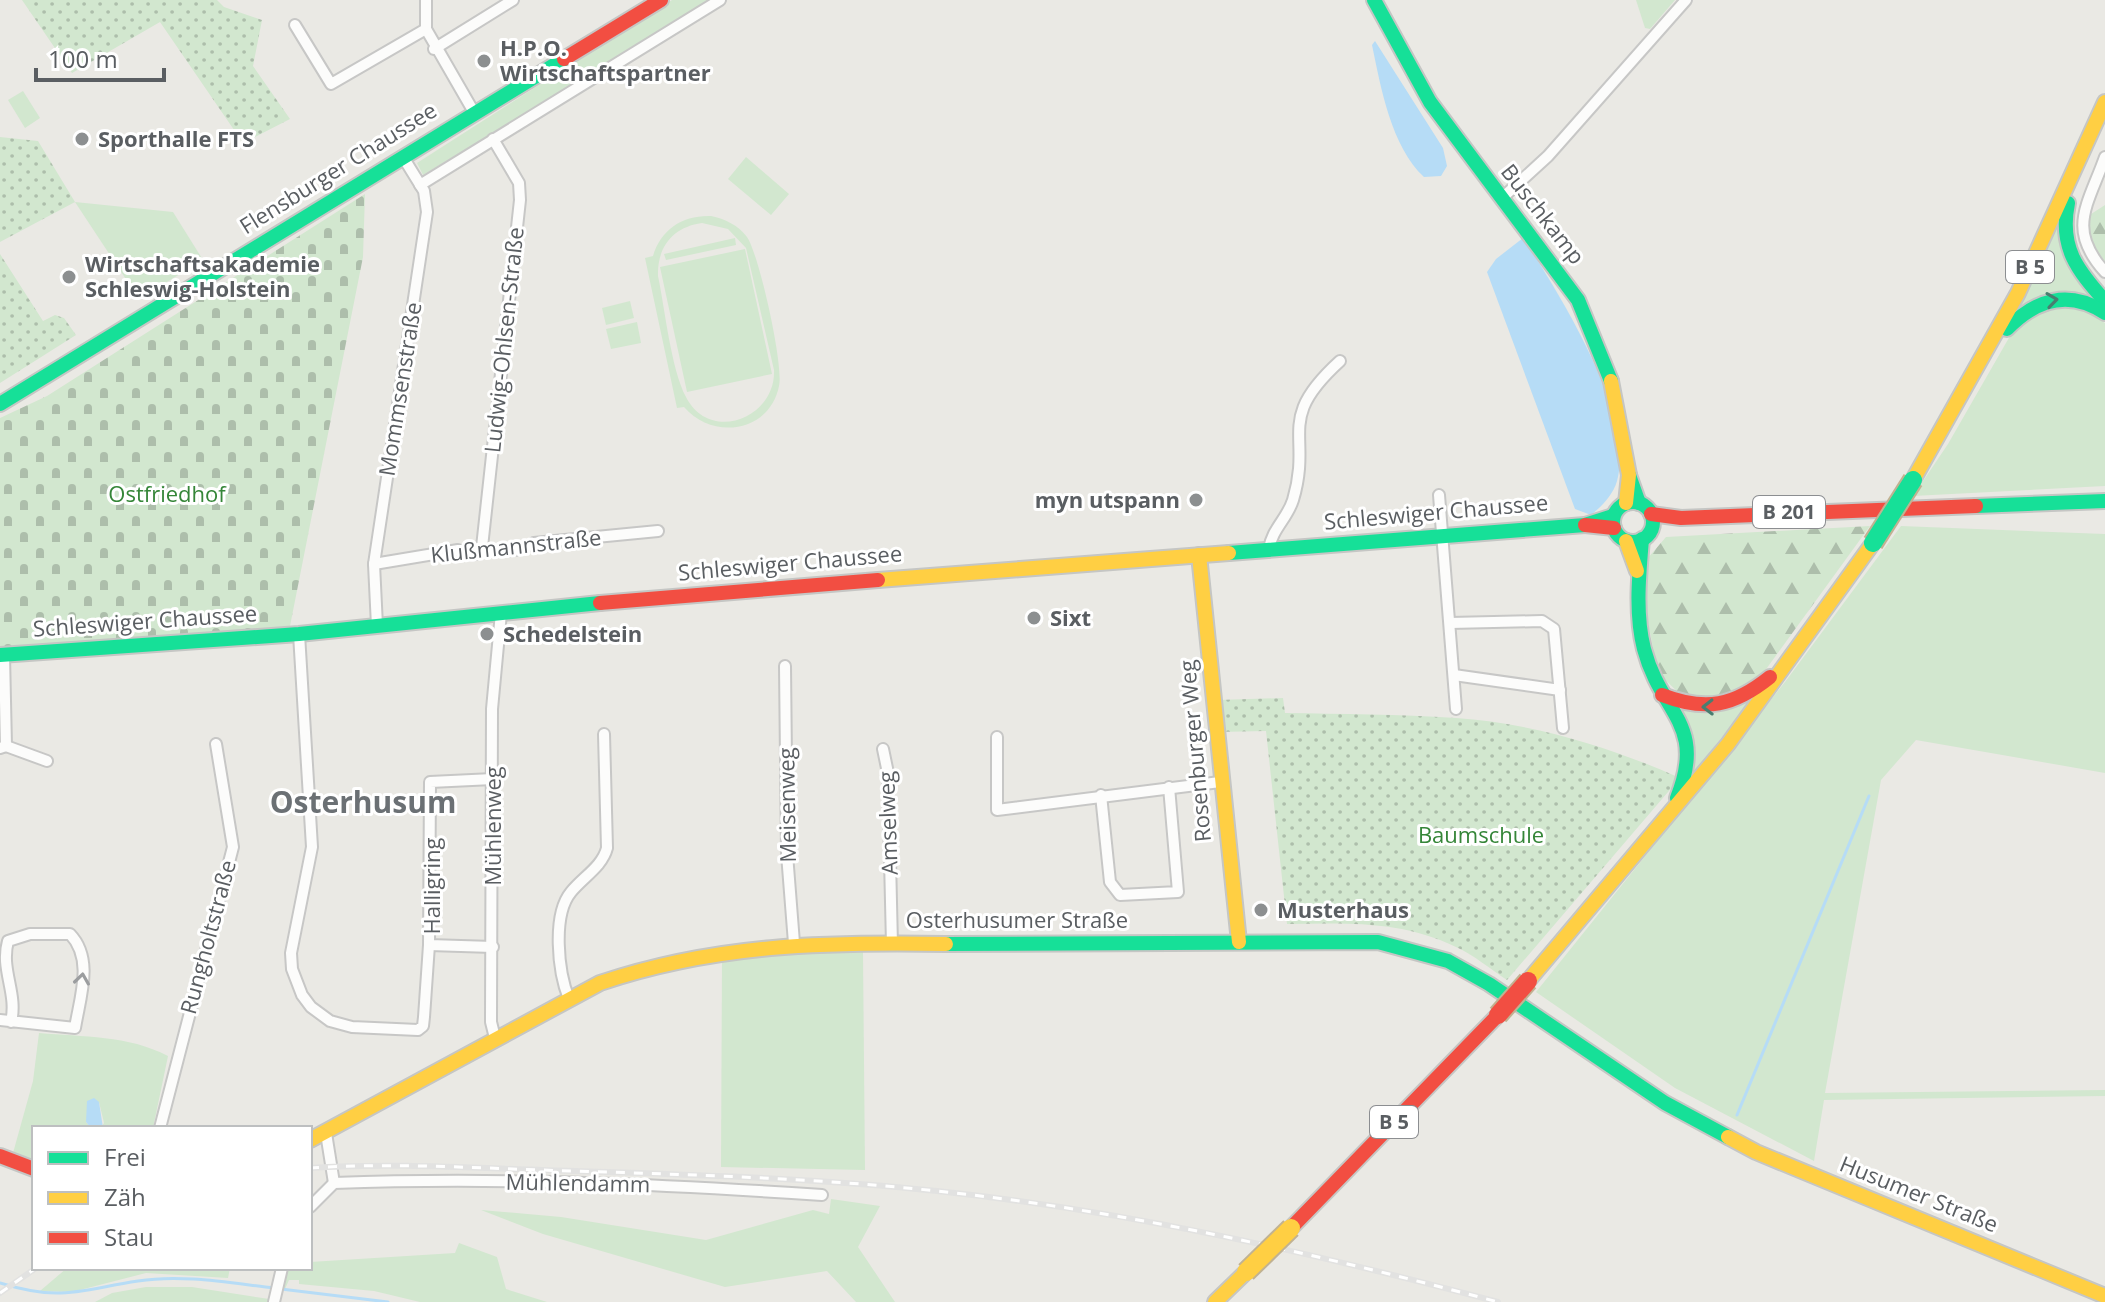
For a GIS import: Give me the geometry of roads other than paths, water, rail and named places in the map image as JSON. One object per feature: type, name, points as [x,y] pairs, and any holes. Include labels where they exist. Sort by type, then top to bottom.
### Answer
[{"type":"main road","name":"Flensburger Chaussee","points":[[0,404],[661,0]]},
{"type":"main road","name":"Buschkamp","points":[[1374,0],[1430,102],[1578,300],[1598,343],[1621,409],[1633,521]]},
{"type":"main road","name":"B 5","points":[[1215,1302],[1498,1015],[1665,822],[1796,654],[1873,543],[1977,370],[2105,102]]},
{"type":"main road","points":[[2079,162],[2066,207],[2062,239],[2067,255],[2105,301]]},
{"type":"main road","points":[[1977,370],[2021,313],[2038,302],[2056,298],[2081,300],[2105,313]]},
{"type":"main road","name":"B 201","points":[[1633,521],[1677,523],[1681,518],[2105,501]]},
{"type":"main road","points":[[1633,521],[1644,647],[1662,695],[1685,735],[1689,756],[1684,779],[1665,822]]},
{"type":"main road","name":"Schleswiger Chaussee","points":[[2,655],[299,634],[501,613],[1633,521]]},
{"type":"main road","name":"Rosenburger Weg","points":[[1199,555],[1220,782],[1239,942]]},
{"type":"main road","points":[[1662,695],[1704,709],[1724,706],[1757,687],[1796,654]]},
{"type":"main road","name":"Osterhusumer Straße","points":[[318,1137],[495,1038],[569,999],[636,969],[720,950],[794,943],[1378,942],[1448,961],[1716,1133]]},
{"type":"main road","name":"Husumer Straße","points":[[1716,1133],[2105,1296]]},
{"type":"main road","points":[[0,1156],[32,1168]]},
{"type":"street","points":[[426,0],[426,29],[434,49],[475,114]]},
{"type":"street","points":[[434,49],[513,0]]},
{"type":"street","points":[[420,185],[720,0]]},
{"type":"street","points":[[1501,199],[1548,156],[1686,0]]},
{"type":"street","points":[[295,25],[331,84],[426,29]]},
{"type":"street","name":"Ludwig-Ohlsen-Straße","points":[[482,547],[520,200],[519,183],[493,139]]},
{"type":"street","name":"Mommsenstraße","points":[[377,626],[374,564],[427,212],[420,185],[403,157]]},
{"type":"street","points":[[2105,157],[2084,214],[2081,236],[2091,256],[2105,272]]},
{"type":"street","points":[[1269,549],[1271,534],[1292,503],[1298,422],[1305,399],[1315,384],[1340,361]]},
{"type":"street","points":[[1439,495],[1456,709]]},
{"type":"street","name":"Klußmannstraße","points":[[374,564],[458,550],[464,555],[476,554],[482,547],[494,551],[524,549],[534,543],[658,531]]},
{"type":"street","name":"Mühlenweg","points":[[495,1038],[491,1022],[492,709],[501,613]]},
{"type":"street","points":[[1450,623],[1542,621],[1554,629],[1563,728]]},
{"type":"street","points":[[299,634],[312,847],[291,953],[296,983],[311,1007],[330,1021],[352,1027],[418,1030],[423,1026],[429,945]]},
{"type":"street","points":[[2,655],[3,747],[47,761]]},
{"type":"street","name":"Meisenweg","points":[[785,666],[787,854],[794,943]]},
{"type":"street","points":[[1454,675],[1560,690]]},
{"type":"street","points":[[569,999],[561,945],[563,906],[570,893],[600,862],[607,848],[604,734]]},
{"type":"street","points":[[997,737],[997,810],[1220,782]]},
{"type":"street","name":"Rungholtstraße","points":[[161,1126],[233,847],[216,744]]},
{"type":"street","name":"Amselweg","points":[[883,749],[888,773],[892,945]]},
{"type":"street","name":"Halligring","points":[[493,779],[430,782],[429,945],[493,947]]},
{"type":"street","points":[[1101,795],[1110,882],[1120,895],[1178,892],[1169,787]]},
{"type":"street","points":[[30,934],[70,934],[80,944],[85,963],[75,1028],[6,1021],[15,1007],[2,954],[8,941],[30,934]]},
{"type":"street","points":[[312,1205],[334,1183],[318,1137]]},
{"type":"street","name":"Mühlendamm","points":[[334,1183],[573,1182],[822,1195]]},
{"type":"street","points":[[275,1299],[282,1270]]},
{"type":"water","points":[[1375,41],[1443,148],[1447,166],[1441,176],[1424,177],[1395,133],[1372,45]]},
{"type":"water","points":[[1523,238],[1590,355],[1615,422],[1620,454],[1617,481],[1607,500],[1591,515],[1575,509],[1487,272],[1496,259]]},
{"type":"water","points":[[94,1098],[99,1102],[103,1126],[89,1126],[86,1122],[87,1101]]},
{"type":"waterway","points":[[1737,1115],[1869,796]]},
{"type":"waterway","points":[[0,1283],[55,1293],[172,1278],[274,1288]]},
{"type":"waterway","points":[[281,1289],[388,1302]]},
{"type":"railway","points":[[312,1168],[409,1166],[666,1174],[801,1180],[937,1191],[1079,1210],[1220,1236],[1498,1302]]},
{"type":"railway","points":[[0,1293],[33,1270]]},
{"type":"place","name":"H.P.O. Wirtschaftspartner","points":[[484,61]]},
{"type":"place","name":"Sporthalle FTS","points":[[82,139]]},
{"type":"place","name":"Wirtschaftsakademie Schleswig-Holstein","points":[[69,277]]},
{"type":"place","name":"myn utspann","points":[[1196,500]]},
{"type":"place","name":"Sixt","points":[[1034,618]]},
{"type":"place","name":"Schedelstein","points":[[487,634]]},
{"type":"place","name":"Musterhaus","points":[[1261,910]]},
{"type":"district","name":"Osterhusum","points":[[363,803]]},
{"type":"park label","name":"Ostfriedhof","points":[[167,494]]},
{"type":"park label","name":"Baumschule","points":[[1481,835]]}]
